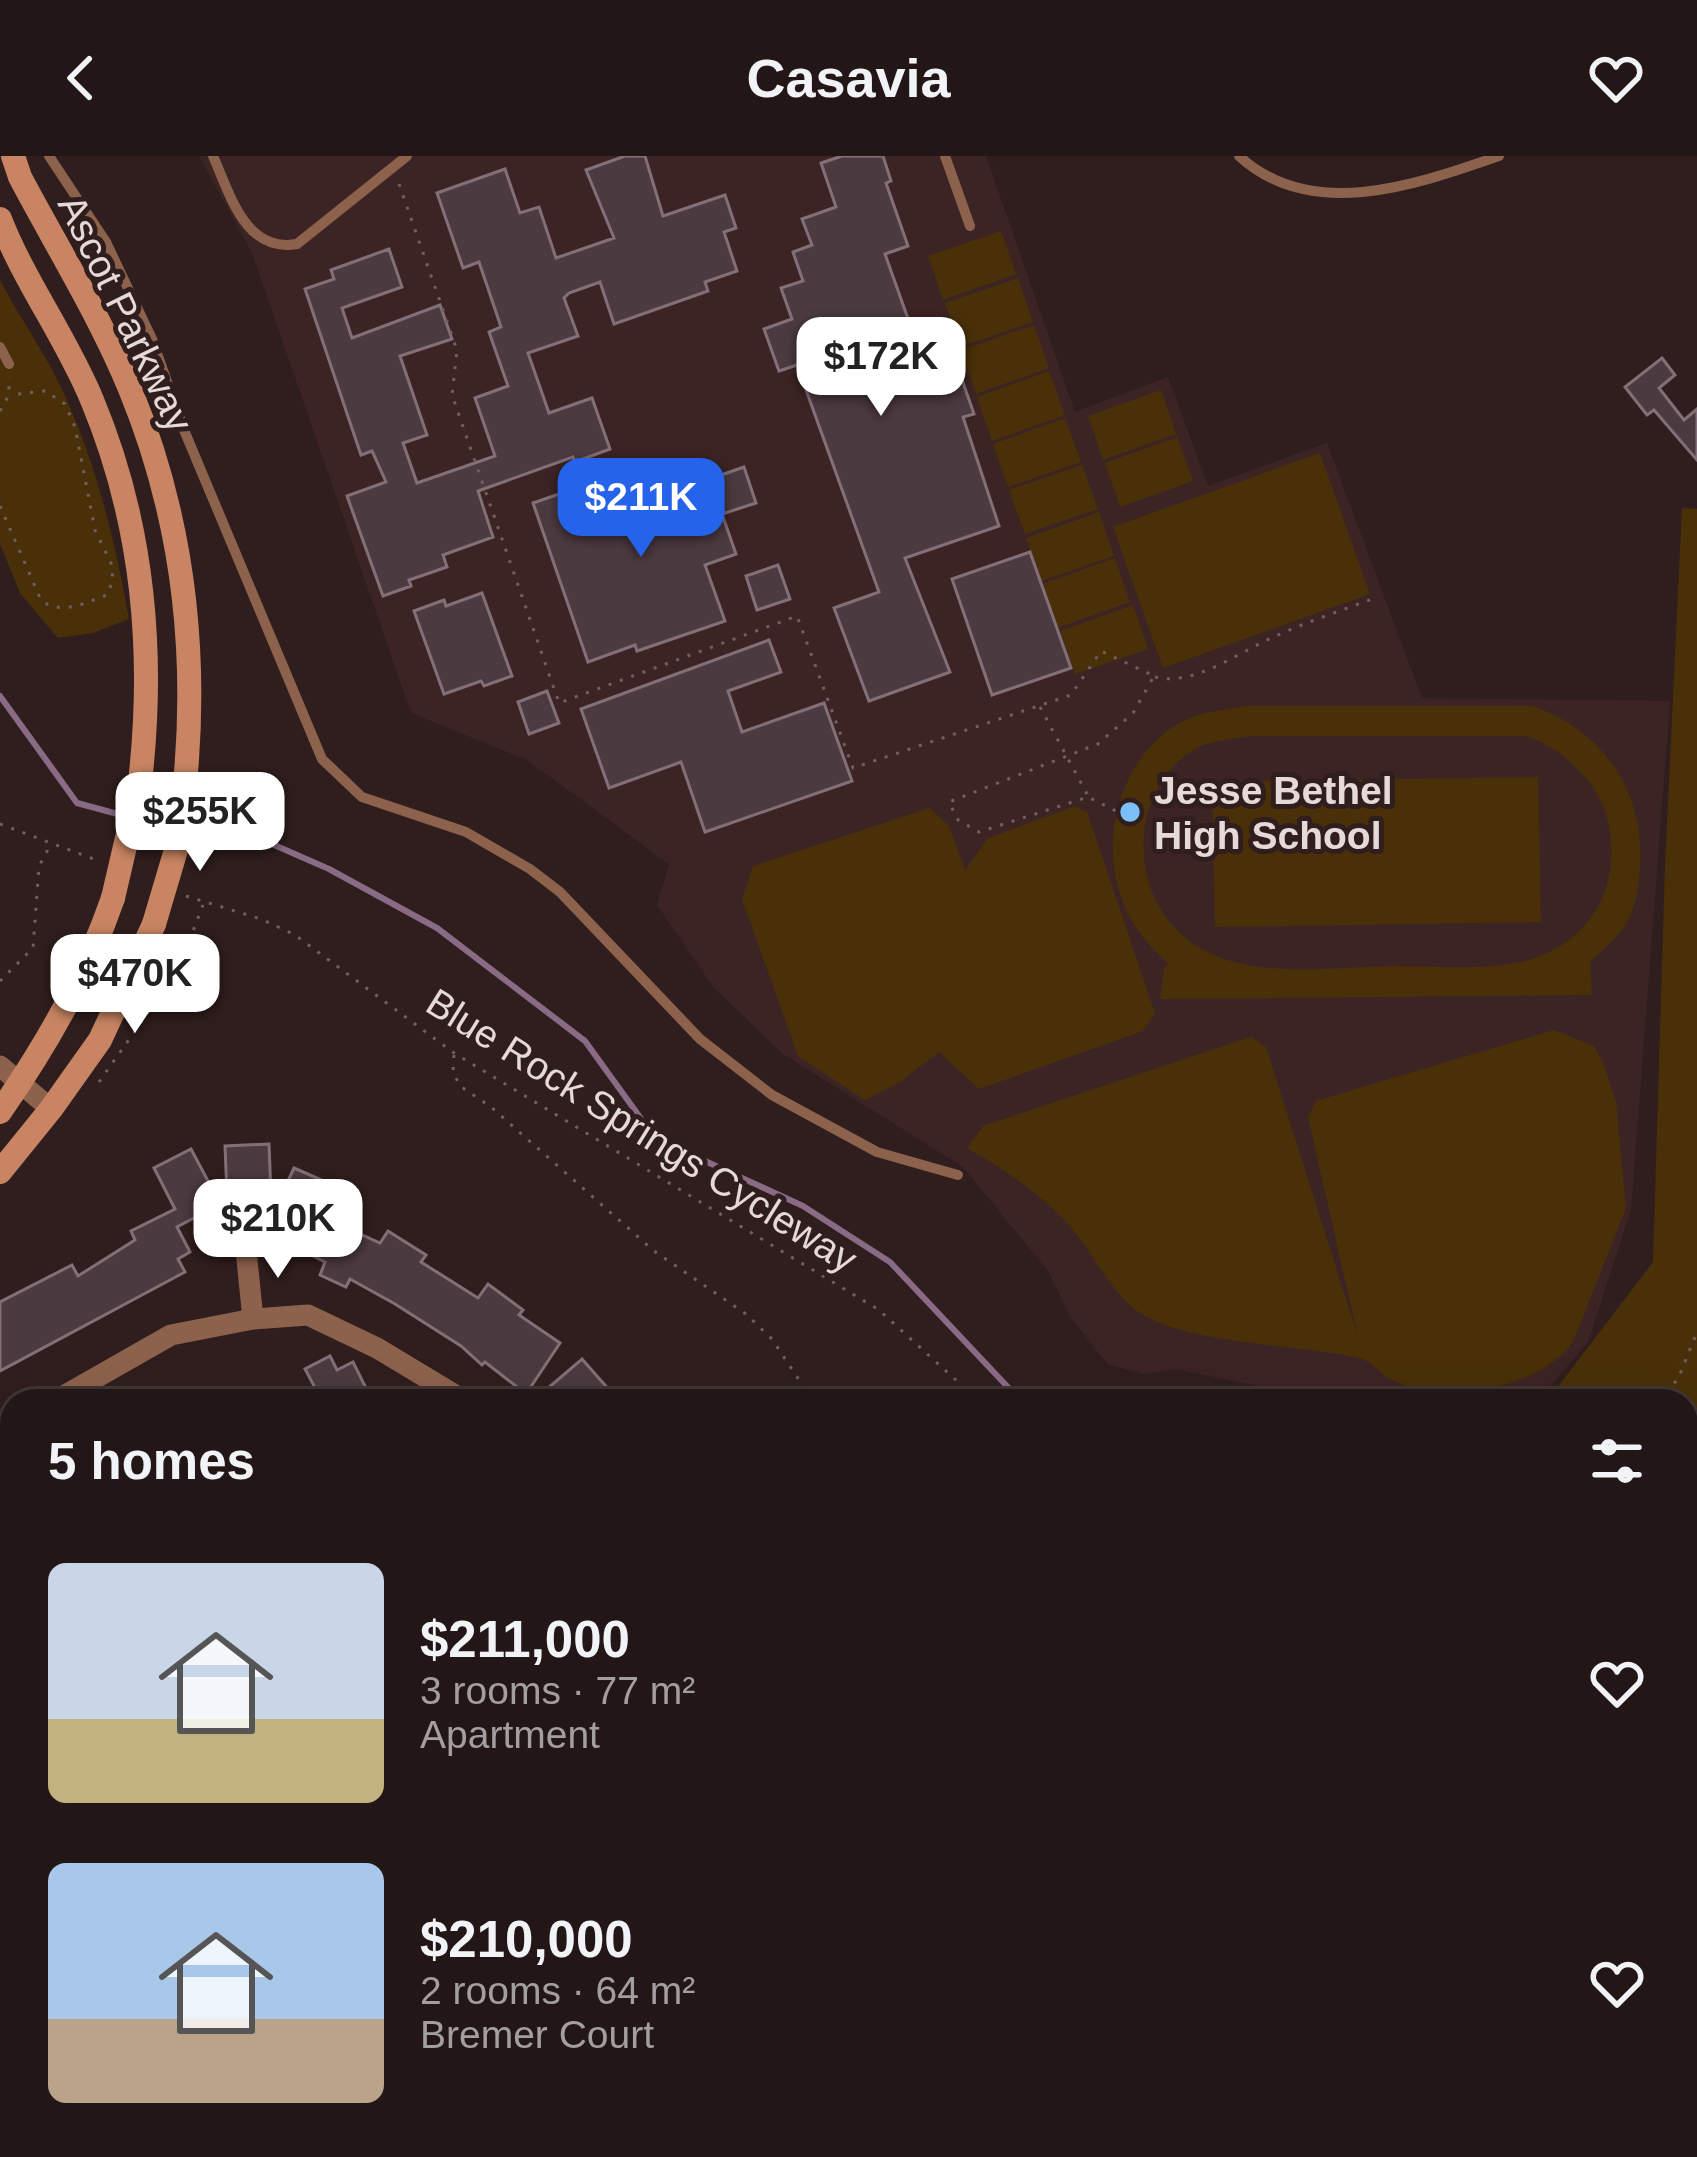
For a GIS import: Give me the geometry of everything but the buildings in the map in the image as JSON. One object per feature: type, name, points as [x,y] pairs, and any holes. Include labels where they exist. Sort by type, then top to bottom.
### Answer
[{"type":"main road","name":"Ascot Parkway","points":[[0,1172],[100,1040],[154,924],[178,843],[191,736],[190,630],[160,468],[129,385],[13,156]]},
{"type":"main road","name":"Ascot Parkway","points":[[0,219],[16,261],[64,341],[111,452],[142,579],[148,650],[140,782],[112,898],[82,977],[10,1074],[0,1112]]},
{"type":"street","points":[[10,1074],[51,1109]]},
{"type":"street","points":[[246,1250],[253,1318]]},
{"type":"street","points":[[76,1389],[171,1334],[253,1318],[308,1316],[377,1348],[425,1389]]},
{"type":"lane","points":[[49,156],[106,242],[152,339],[184,430],[322,760],[362,797],[466,832],[530,869],[560,892],[700,1039],[772,1095],[878,1152],[958,1175]]},
{"type":"lane","points":[[213,156],[238,213],[253,234],[280,247],[297,244],[407,156]]},
{"type":"lane","points":[[945,156],[970,226]]},
{"type":"lane","points":[[1239,156],[1269,177],[1339,194],[1372,193],[1433,179],[1499,156]]},
{"type":"lane","points":[[0,347],[9,364]]},
{"type":"path","points":[[393,165],[457,350],[452,395],[560,703],[796,616],[853,768],[1071,695],[1101,651],[1170,680],[1235,658],[1273,637],[1375,598]]},
{"type":"path","points":[[0,411],[9,395],[23,393],[45,391],[65,404],[75,427],[94,530],[111,563],[113,580],[107,595],[63,610],[40,600],[0,506]]},
{"type":"path","points":[[1088,797],[980,832],[958,820],[949,802],[1098,744],[1133,713],[1154,676]]},
{"type":"path","points":[[1039,706],[1088,797],[1116,811]]},
{"type":"path","points":[[0,824],[117,868]]},
{"type":"path","points":[[0,981],[33,948],[39,866],[52,842]]},
{"type":"path","name":"Blue Rock Springs Cycleway","points":[[182,895],[261,919],[295,935],[454,1053],[879,1310],[962,1389]]},
{"type":"path","points":[[68,1084],[90,1094],[112,1066],[178,970],[204,904]]},
{"type":"path","points":[[454,1053],[453,1072],[460,1086],[491,1107],[654,1251],[746,1314],[772,1339],[805,1389]]},
{"type":"path","points":[[1669,1389],[1678,1379],[1697,1332]]},
{"type":"shaded area","name":"Jesse Bethel High School","points":[[199,156],[986,156],[1075,412],[1168,377],[1208,486],[1327,443],[1422,698],[1670,701],[1631,1210],[1588,1342],[1547,1389],[1272,1389],[1175,1369],[1144,1374],[1108,1365],[1070,1316],[1048,1271],[963,1167],[783,1054],[714,988],[657,905],[669,864],[527,760],[411,713],[252,253]]},
{"type":"shaded area","points":[[1001,231],[1016,274],[943,300],[928,256]]},
{"type":"shaded area","points":[[1018,278],[1033,322],[960,347],[945,303]]},
{"type":"shaded area","points":[[0,280],[69,406],[109,526],[129,619],[93,633],[58,638],[20,593],[0,544]]},
{"type":"shaded area","points":[[1034,325],[1049,368],[976,394],[961,350]]},
{"type":"shaded area","points":[[1049,371],[1065,415],[992,441],[977,397]]},
{"type":"shaded area","points":[[1161,390],[1176,434],[1103,460],[1088,416]]},
{"type":"shaded area","points":[[1065,418],[1081,462],[1008,487],[993,444]]},
{"type":"shaded area","points":[[1177,437],[1193,481],[1120,507],[1105,463]]},
{"type":"shaded area","points":[[1320,453],[1370,594],[1163,668],[1113,527]]},
{"type":"shaded area","points":[[1082,465],[1098,509],[1025,534],[1009,490]]},
{"type":"shaded area","points":[[1682,508],[1697,509],[1697,1389],[1556,1389],[1653,1262]]},
{"type":"shaded area","points":[[1099,512],[1114,556],[1041,581],[1026,538]]},
{"type":"shaded area","points":[[1115,558],[1130,602],[1057,628],[1042,584]]},
{"type":"shaded area","points":[[1133,605],[1148,649],[1075,674],[1060,631]]},
{"type":"shaded area","points":[[1247,706],[1532,706],[1579,730],[1614,767],[1635,813],[1640,838],[1634,907],[1620,932],[1590,961],[1592,995],[1160,999],[1164,967],[1170,966],[1142,936],[1116,879],[1115,821],[1123,793],[1135,766],[1176,725],[1201,714]],"holes":[[[1250,736],[1527,736],[1565,758],[1587,779],[1607,818],[1611,846],[1610,872],[1591,917],[1575,935],[1531,960],[1489,966],[1301,969],[1240,963],[1186,939],[1153,895],[1144,848],[1152,802],[1177,762],[1203,745]]]},
{"type":"shaded area","points":[[1538,777],[1541,922],[1215,927],[1212,782]]},
{"type":"shaded area","points":[[1075,806],[1087,812],[1155,1013],[1143,1031],[979,1089],[939,1052],[898,1083],[865,1100],[798,1056],[742,899],[753,866],[930,808],[949,826],[965,870],[988,838]]},
{"type":"shaded area","points":[[1554,1030],[1594,1046],[1616,1102],[1626,1208],[1573,1342],[1563,1354],[1537,1372],[1491,1388],[1420,1389],[1385,1376],[1359,1358],[1213,1337],[1157,1322],[1127,1302],[1069,1225],[1046,1203],[967,1148],[983,1126],[1251,1037],[1266,1047],[1358,1337],[1308,1117],[1316,1101]]},
{"type":"waterway","points":[[0,696],[77,803],[125,816]]},
{"type":"waterway","points":[[137,820],[171,830]]},
{"type":"waterway","points":[[183,833],[240,830],[329,869],[437,928],[585,1041],[655,1138],[803,1206],[890,1262],[1010,1389]]},
{"type":"place","name":"Jesse Bethel High School","points":[[1130,812]]}]
